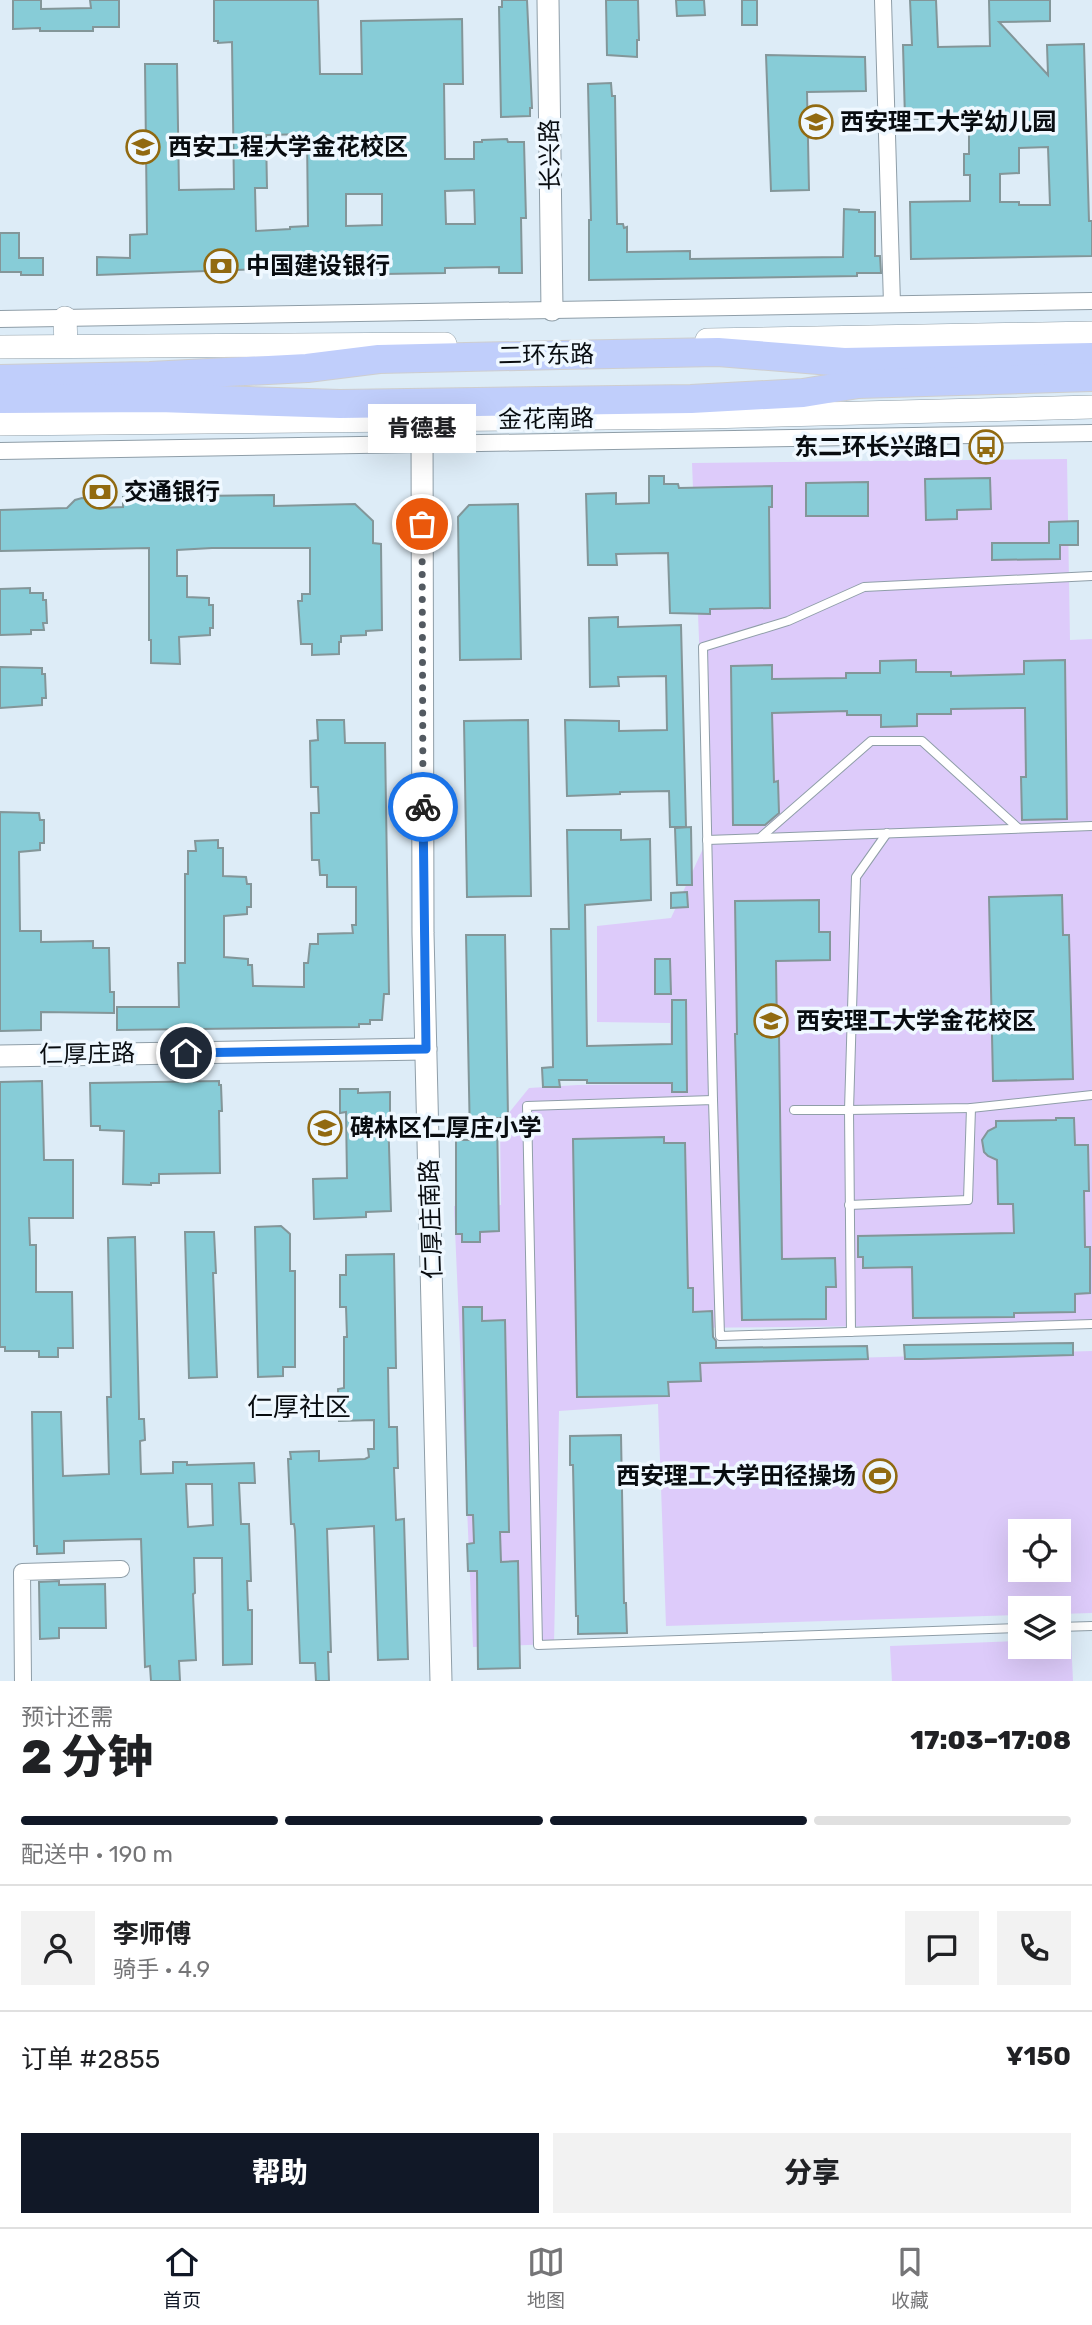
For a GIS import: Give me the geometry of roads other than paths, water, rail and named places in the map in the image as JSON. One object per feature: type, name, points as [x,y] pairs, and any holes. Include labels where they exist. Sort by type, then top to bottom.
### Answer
[{"type":"highway","points":[[714,340],[802,359]]},
{"type":"highway","points":[[379,359],[449,344]]},
{"type":"highway","name":"二环东路","points":[[0,399],[59,389],[307,368],[379,359],[718,352],[802,359],[899,361],[1092,357]]},
{"type":"highway","name":"二环东路","points":[[0,379],[59,389],[159,398],[341,404],[691,399],[803,393],[858,384],[1092,377]]},
{"type":"highway","points":[[707,417],[803,393]]},
{"type":"highway","points":[[250,401],[332,421]]},
{"type":"main road","points":[[65,318],[66,346]]},
{"type":"main road","points":[[0,346],[449,344],[1092,333]]},
{"type":"main road","name":"金花南路","points":[[0,424],[707,417],[1092,407]]},
{"type":"street","name":"长兴路","points":[[548,0],[552,310]]},
{"type":"street","points":[[883,0],[892,304]]},
{"type":"street","points":[[0,319],[1092,301]]},
{"type":"street","name":"仁厚庄南路","points":[[422,420],[423,920],[441,1681]]},
{"type":"street","points":[[0,451],[1092,433]]},
{"type":"street","name":"仁厚庄路","points":[[0,1056],[426,1049]]},
{"type":"street","points":[[23,1681],[22,1572],[121,1569]]},
{"type":"lane","points":[[1092,576],[864,587],[788,621],[703,647],[720,1336],[1092,1324]]},
{"type":"lane","points":[[761,838],[871,741],[922,741],[1018,828]]},
{"type":"lane","points":[[707,840],[1092,826]]},
{"type":"lane","points":[[851,1332],[849,1110],[856,877],[887,833]]},
{"type":"lane","points":[[794,1110],[971,1108],[1092,1095]]},
{"type":"lane","points":[[713,1100],[527,1106],[538,1645],[1008,1628]]},
{"type":"lane","points":[[849,1205],[968,1200],[971,1108]]},
{"type":"lane","points":[[1071,1627],[1092,1626]]},
{"type":"place","name":"西安理工大学幼儿园","points":[[816,122]]},
{"type":"place","name":"西安工程大学金花校区","points":[[143,147]]},
{"type":"place","name":"中国建设银行","points":[[221,266]]},
{"type":"place","name":"东二环长兴路口","points":[[986,447]]},
{"type":"place","name":"交通银行","points":[[100,492]]},
{"type":"place","name":"肯德基","points":[[422,524]]},
{"type":"place","name":"西安理工大学金花校区","points":[[771,1021]]},
{"type":"place","name":"碑林区仁厚庄小学","points":[[325,1128]]},
{"type":"place","name":"西安理工大学田径操场","points":[[880,1476]]},
{"type":"district","name":"仁厚社区","points":[[299,1407]]}]
